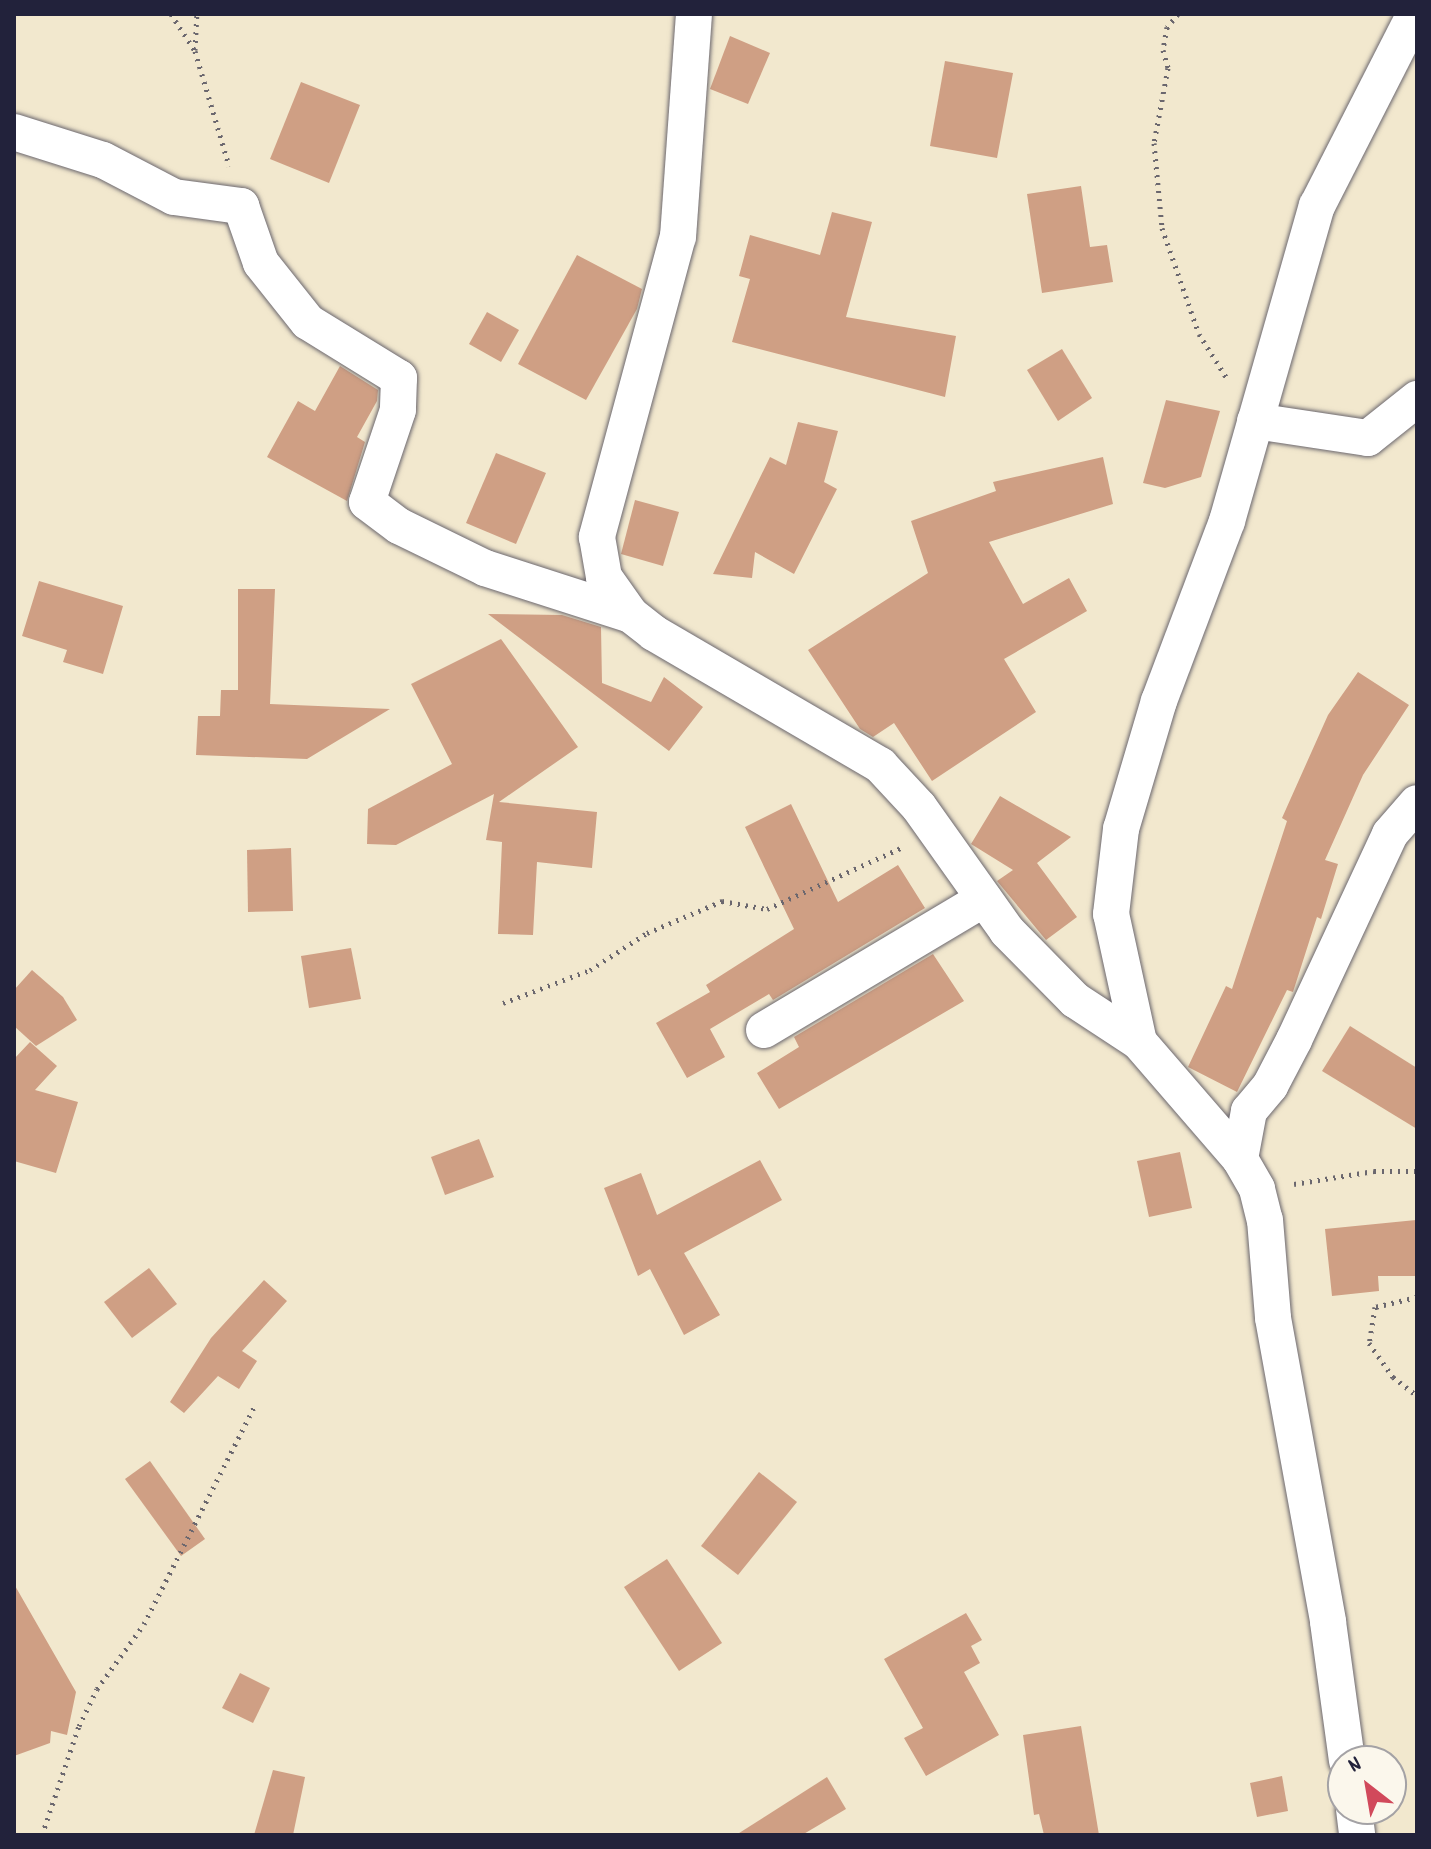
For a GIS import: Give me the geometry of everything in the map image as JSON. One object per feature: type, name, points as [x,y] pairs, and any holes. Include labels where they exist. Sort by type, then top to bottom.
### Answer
[{"type":"street","points":[[631,615],[604,577],[597,537],[678,236],[694,14]]},
{"type":"street","points":[[1139,1042],[1111,914],[1121,829],[1159,701],[1227,521],[1317,206],[1415,14]]},
{"type":"street","points":[[14,132],[103,160],[174,197],[241,206],[261,263],[308,322],[399,378],[398,410],[367,502],[399,526],[485,568],[631,615],[880,765],[984,899],[1075,1000],[1139,1042],[1249,1174]]},
{"type":"street","points":[[1255,421],[1368,438],[1417,399]]},
{"type":"street","points":[[1344,1745],[1249,1174],[1249,1111],[1270,1086],[1294,1040],[1390,834],[1417,803]]},
{"type":"street","points":[[764,1030],[984,899]]},
{"type":"path","points":[[171,14],[195,51],[241,206]]},
{"type":"path","points":[[195,51],[197,14]]},
{"type":"path","points":[[1178,14],[1167,27],[1163,50],[1168,68],[1154,143],[1162,228],[1199,334],[1255,421]]},
{"type":"path","points":[[503,1003],[590,970],[647,933],[722,901],[767,909],[936,835]]},
{"type":"path","points":[[1249,1174],[1417,1171]]},
{"type":"path","points":[[1417,1297],[1375,1307],[1369,1343],[1393,1377],[1417,1396]]},
{"type":"path","points":[[42,1835],[79,1726],[97,1689],[144,1624],[254,1407]]},
{"type":"building","points":[[730,36],[770,53],[748,104],[710,89]]},
{"type":"building","points":[[945,61],[1013,73],[997,158],[930,146]]},
{"type":"building","points":[[301,82],[360,105],[329,183],[270,159]]},
{"type":"building","points":[[1081,186],[1090,247],[1107,245],[1113,282],[1042,293],[1027,194]]},
{"type":"building","points":[[832,212],[872,222],[846,317],[956,336],[945,397],[732,342],[750,279],[739,276],[750,235],[820,255]]},
{"type":"building","points":[[577,255],[642,289],[637,309],[586,400],[518,364]]},
{"type":"building","points":[[487,312],[519,330],[501,362],[469,344]]},
{"type":"building","points":[[1062,349],[1092,398],[1058,421],[1027,370]]},
{"type":"building","points":[[340,366],[378,390],[377,401],[357,437],[365,442],[347,501],[267,457],[298,401],[315,411]]},
{"type":"building","points":[[1166,400],[1220,411],[1201,477],[1165,488],[1143,483]]},
{"type":"building","points":[[798,422],[838,431],[824,482],[837,489],[794,574],[755,552],[752,578],[713,574],[770,457],[786,465]]},
{"type":"building","points":[[496,453],[546,473],[516,544],[466,523]]},
{"type":"building","points":[[1103,457],[1113,504],[989,542],[1023,604],[1069,578],[1087,611],[1004,659],[1036,712],[932,781],[894,723],[873,737],[860,729],[808,650],[928,573],[911,521],[996,491],[993,482]]},
{"type":"building","points":[[635,500],[679,512],[663,566],[621,554]]},
{"type":"building","points":[[39,581],[123,606],[103,674],[63,662],[67,650],[22,636]]},
{"type":"building","points":[[238,589],[275,589],[270,704],[390,709],[307,759],[196,755],[198,716],[220,716],[221,690],[238,690]]},
{"type":"building","points":[[488,614],[562,615],[601,627],[602,683],[651,702],[664,677],[703,707],[669,751]]},
{"type":"building","points":[[501,639],[578,747],[499,802],[597,812],[592,868],[537,862],[533,935],[498,934],[502,842],[486,840],[494,794],[396,845],[367,844],[368,809],[452,764],[411,684]]},
{"type":"building","points":[[1358,672],[1409,705],[1363,775],[1325,860],[1338,864],[1321,919],[1317,917],[1293,992],[1287,990],[1237,1092],[1188,1067],[1226,986],[1232,989],[1287,821],[1282,818],[1328,715]]},
{"type":"building","points":[[1000,796],[1071,837],[1037,863],[1077,917],[1046,940],[997,881],[1013,870],[971,844]]},
{"type":"building","points":[[791,804],[838,902],[898,865],[925,908],[773,1000],[769,994],[710,1029],[725,1057],[687,1078],[656,1023],[710,992],[706,985],[794,929],[745,827]]},
{"type":"building","points":[[291,848],[293,911],[248,912],[247,850]]},
{"type":"building","points":[[351,948],[361,999],[309,1008],[301,956]]},
{"type":"building","points":[[933,954],[964,1001],[779,1109],[757,1073],[799,1047],[794,1037]]},
{"type":"building","points":[[32,970],[63,997],[77,1020],[36,1046],[14,1026],[14,990]]},
{"type":"building","points":[[1350,1026],[1417,1068],[1417,1129],[1322,1071]]},
{"type":"building","points":[[30,1042],[57,1066],[35,1090],[78,1102],[56,1173],[14,1161],[14,1059]]},
{"type":"building","points":[[479,1139],[494,1177],[445,1195],[431,1157]]},
{"type":"building","points":[[1180,1152],[1192,1208],[1149,1217],[1137,1161]]},
{"type":"building","points":[[760,1160],[782,1200],[684,1253],[720,1315],[684,1335],[650,1269],[638,1276],[604,1188],[641,1173],[657,1215]]},
{"type":"building","points":[[1416,1220],[1416,1276],[1378,1276],[1379,1291],[1332,1296],[1325,1229]]},
{"type":"building","points":[[149,1268],[177,1304],[132,1338],[104,1302]]},
{"type":"building","points":[[264,1280],[287,1301],[242,1351],[257,1361],[239,1389],[218,1376],[184,1413],[170,1402],[211,1338]]},
{"type":"building","points":[[150,1461],[205,1539],[181,1556],[125,1479]]},
{"type":"building","points":[[759,1472],[797,1502],[738,1575],[701,1546]]},
{"type":"building","points":[[667,1559],[722,1643],[679,1671],[624,1587]]},
{"type":"building","points":[[14,1584],[76,1692],[67,1735],[51,1731],[50,1743],[14,1756]]},
{"type":"building","points":[[966,1613],[982,1640],[971,1646],[980,1663],[964,1672],[999,1735],[926,1776],[904,1738],[923,1728],[884,1659]]},
{"type":"building","points":[[240,1673],[270,1688],[253,1723],[222,1708]]},
{"type":"building","points":[[1081,1726],[1099,1835],[1044,1835],[1039,1814],[1034,1815],[1023,1735]]},
{"type":"building","points":[[273,1770],[305,1777],[293,1835],[254,1835]]},
{"type":"building","points":[[1282,1776],[1288,1811],[1257,1817],[1250,1783]]},
{"type":"building","points":[[827,1777],[846,1809],[802,1835],[736,1835]]}]
